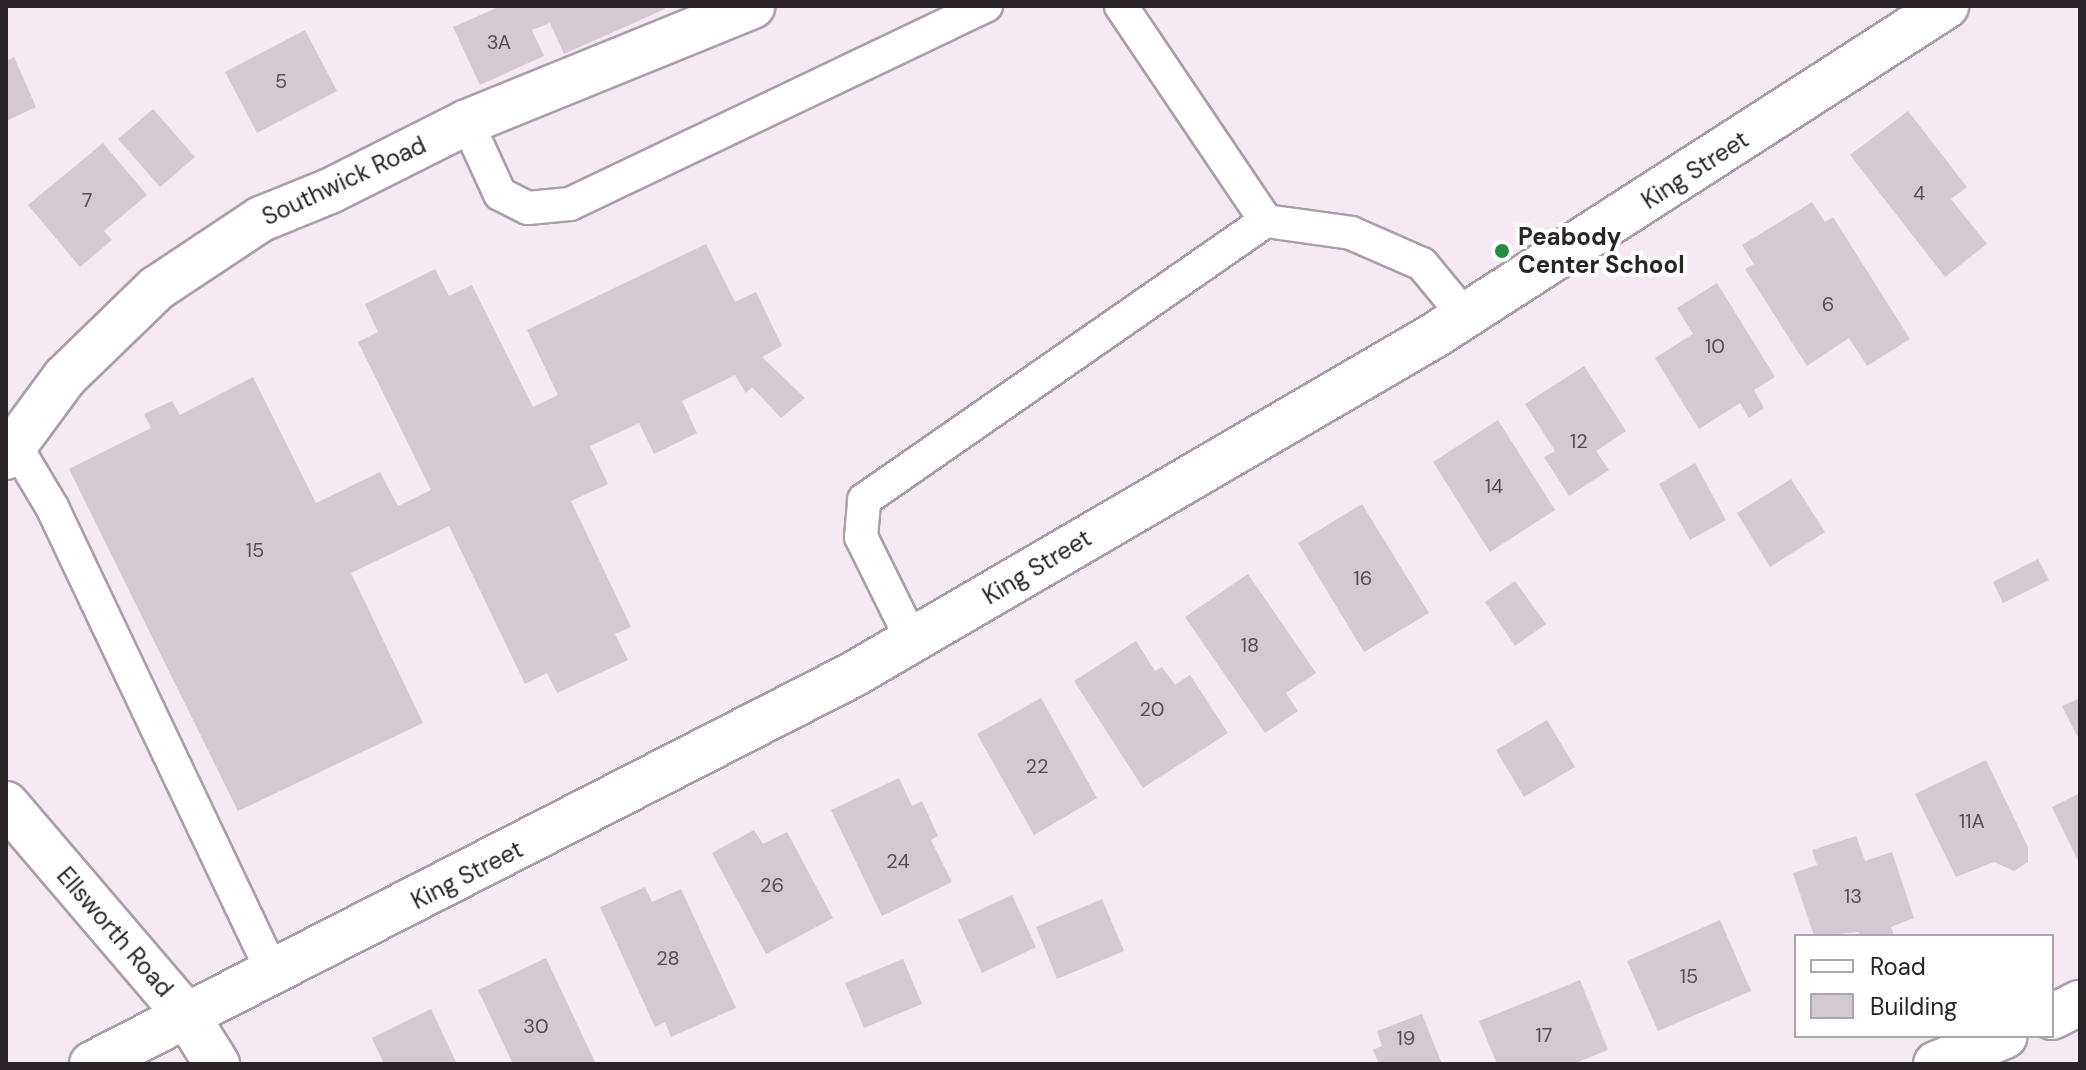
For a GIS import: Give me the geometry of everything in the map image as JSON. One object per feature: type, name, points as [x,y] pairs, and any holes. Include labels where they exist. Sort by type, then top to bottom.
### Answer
[{"type":"street","name":"Southwick Road","points":[[10,451],[65,377],[157,288],[261,219],[330,191],[467,122],[752,6]]},
{"type":"street","name":"King Street","points":[[92,1064],[609,803],[912,640],[1465,316],[1946,6]]},
{"type":"street","name":"Ellsworth Road","points":[[6,804],[187,1016],[217,1064]]},
{"type":"street","points":[[2054,1016],[2080,1003]]},
{"type":"street","points":[[1936,1064],[2000,1038]]},
{"type":"lane","points":[[467,122],[500,194],[528,208],[570,204],[986,6]]},
{"type":"lane","points":[[1121,6],[1266,221]]},
{"type":"lane","points":[[912,640],[861,537],[864,500],[1266,221],[1351,233],[1422,264],[1465,316]]},
{"type":"lane","points":[[10,451],[52,507],[273,973]]},
{"type":"building","points":[[501,6],[663,6],[665,9],[564,54],[550,23],[532,30],[544,56],[480,85],[453,27]]},
{"type":"building","points":[[305,30],[337,91],[257,133],[225,72]]},
{"type":"building","points":[[14,57],[36,107],[6,121],[6,61]]},
{"type":"building","points":[[153,109],[195,157],[160,187],[118,139]]},
{"type":"building","points":[[1908,111],[1967,187],[1951,199],[1987,244],[1945,277],[1850,155]]},
{"type":"building","points":[[103,143],[147,195],[104,231],[112,240],[80,267],[28,205]]},
{"type":"building","points":[[1812,202],[1825,222],[1833,217],[1910,339],[1867,366],[1849,338],[1807,366],[1745,269],[1754,264],[1742,245]]},
{"type":"building","points":[[706,244],[735,302],[756,292],[782,346],[762,357],[805,398],[781,418],[752,387],[746,393],[735,375],[682,401],[697,433],[654,454],[639,423],[590,446],[608,484],[571,501],[631,627],[615,634],[628,660],[557,693],[547,673],[525,684],[449,526],[351,573],[423,723],[238,811],[69,469],[151,428],[144,414],[172,401],[180,415],[253,377],[316,503],[380,472],[398,506],[431,490],[358,342],[378,332],[365,304],[435,269],[449,296],[472,285],[533,407],[558,395],[527,330]]},
{"type":"building","points":[[1717,283],[1775,377],[1754,390],[1764,408],[1749,418],[1740,403],[1699,429],[1655,358],[1693,334],[1677,308]]},
{"type":"building","points":[[1584,366],[1626,431],[1596,451],[1609,470],[1569,496],[1544,457],[1555,451],[1525,404]]},
{"type":"building","points":[[1498,420],[1555,510],[1490,552],[1433,462]]},
{"type":"building","points":[[1695,463],[1726,520],[1690,540],[1659,484]]},
{"type":"building","points":[[1791,479],[1825,532],[1770,567],[1737,513]]},
{"type":"building","points":[[1362,504],[1429,613],[1364,652],[1298,543]]},
{"type":"building","points":[[2038,559],[2049,580],[2003,603],[1993,582]]},
{"type":"building","points":[[1248,574],[1316,673],[1286,693],[1298,711],[1265,733],[1185,617]]},
{"type":"building","points":[[1515,581],[1546,624],[1515,646],[1485,602]]},
{"type":"building","points":[[1136,641],[1155,671],[1162,667],[1175,685],[1190,675],[1228,733],[1143,788],[1074,681]]},
{"type":"building","points":[[1041,698],[1097,798],[1034,835],[977,734]]},
{"type":"building","points":[[2080,698],[2080,734],[2077,736],[2062,706]]},
{"type":"building","points":[[1547,720],[1575,767],[1524,797],[1496,750]]},
{"type":"building","points":[[1986,760],[2028,847],[2028,862],[2014,871],[1994,862],[1956,877],[1915,794]]},
{"type":"building","points":[[899,778],[912,806],[922,801],[938,836],[931,840],[952,882],[882,916],[831,810]]},
{"type":"building","points":[[2080,793],[2080,865],[2052,807]]},
{"type":"building","points":[[754,830],[763,844],[787,832],[833,918],[766,954],[712,853]]},
{"type":"building","points":[[1856,836],[1865,861],[1892,852],[1914,918],[1891,927],[1893,934],[1813,934],[1793,873],[1817,865],[1812,850]]},
{"type":"building","points":[[645,887],[652,902],[681,889],[736,1008],[671,1037],[665,1022],[655,1027],[600,907]]},
{"type":"building","points":[[1012,895],[1036,947],[982,973],[958,920]]},
{"type":"building","points":[[1102,899],[1124,951],[1057,979],[1036,927]]},
{"type":"building","points":[[1720,920],[1751,991],[1658,1031],[1627,961]]},
{"type":"building","points":[[546,958],[595,1062],[591,1064],[513,1064],[478,990]]},
{"type":"building","points":[[903,959],[922,1004],[864,1028],[845,983]]},
{"type":"building","points":[[1580,980],[1608,1050],[1573,1064],[1497,1064],[1479,1021]]},
{"type":"building","points":[[431,1009],[457,1064],[384,1064],[372,1038]]},
{"type":"building","points":[[1422,1014],[1442,1064],[1379,1064],[1373,1050],[1382,1046],[1377,1031]]},
{"type":"place","name":"Peabody Center School","points":[[1502,251]]}]
